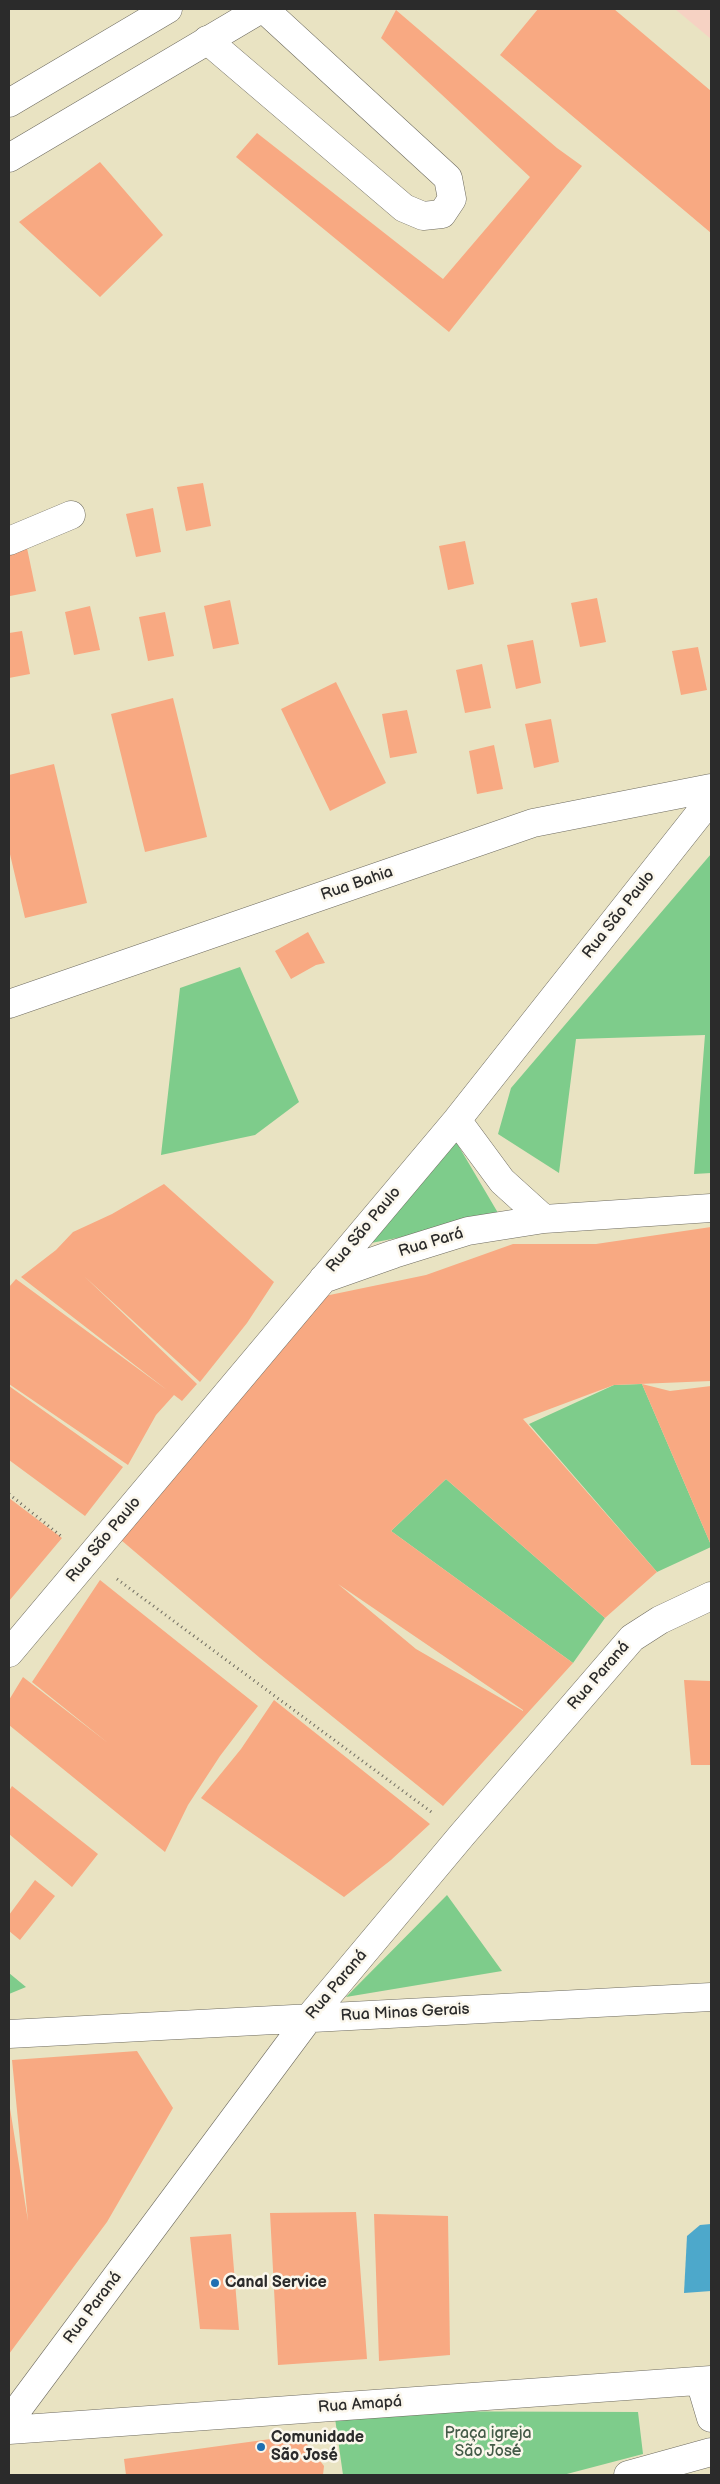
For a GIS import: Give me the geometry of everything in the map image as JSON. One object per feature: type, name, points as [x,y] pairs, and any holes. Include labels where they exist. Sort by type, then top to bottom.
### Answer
[{"type":"street","points":[[9,103],[168,9]]},
{"type":"street","points":[[9,158],[207,40],[262,9],[432,161],[448,178],[452,199],[442,214],[423,216],[404,208],[207,40]]},
{"type":"street","points":[[9,541],[71,515]]},
{"type":"street","name":"Rua Bahia","points":[[9,1004],[533,823],[711,788]]},
{"type":"street","name":"Rua São Paulo","points":[[9,1653],[457,1120],[711,799]]},
{"type":"street","points":[[457,1120],[502,1181],[544,1219]]},
{"type":"street","name":"Rua Pará","points":[[322,1280],[394,1254],[468,1231],[544,1219],[711,1208]]},
{"type":"street","name":"Rua Paraná","points":[[9,2421],[308,2019],[462,1835],[632,1638],[660,1620],[711,1596]]},
{"type":"street","name":"Rua Minas Gerais","points":[[9,2034],[711,1997]]},
{"type":"street","points":[[706,2381],[711,2418]]},
{"type":"street","name":"Rua Amapá","points":[[9,2430],[706,2381]]},
{"type":"street","points":[[628,2475],[711,2452]]},
{"type":"path","points":[[9,1494],[88,1558],[462,1835]]},
{"type":"shaded area","points":[[675,9],[711,9],[711,39]]},
{"type":"green space","points":[[711,854],[711,1173],[694,1174],[705,1035],[576,1039],[559,1173],[498,1134],[511,1088]]},
{"type":"green space","points":[[240,967],[299,1102],[255,1135],[161,1155],[180,988]]},
{"type":"green space","points":[[455,1140],[501,1218],[371,1243]]},
{"type":"green space","points":[[642,1384],[711,1545],[711,1547],[657,1572],[529,1424],[614,1385]]},
{"type":"green space","points":[[446,1479],[605,1618],[573,1663],[391,1531]]},
{"type":"green space","points":[[447,1895],[502,1971],[346,1997]]},
{"type":"green space","points":[[9,1973],[26,1987],[9,1994]]},
{"type":"green space","name":"Praça igreja São José","points":[[334,2411],[638,2412],[643,2454],[563,2475],[343,2475]]},
{"type":"water","points":[[711,2224],[711,2291],[684,2293],[687,2236],[700,2225]]},
{"type":"building","points":[[538,9],[614,9],[711,91],[711,233],[500,55]]},
{"type":"building","points":[[396,10],[557,148],[582,166],[449,332],[236,157],[257,133],[443,279],[530,177],[381,38]]},
{"type":"building","points":[[100,162],[163,235],[100,297],[19,222]]},
{"type":"building","points":[[203,483],[211,526],[186,531],[177,487]]},
{"type":"building","points":[[153,508],[161,552],[136,557],[126,514]]},
{"type":"building","points":[[465,541],[474,584],[448,590],[439,546]]},
{"type":"building","points":[[27,548],[36,591],[10,596],[9,551]]},
{"type":"building","points":[[597,598],[606,642],[580,647],[571,603]]},
{"type":"building","points":[[230,600],[239,644],[213,649],[204,606]]},
{"type":"building","points":[[90,606],[100,650],[74,655],[65,612]]},
{"type":"building","points":[[165,612],[174,656],[148,661],[139,617]]},
{"type":"building","points":[[22,631],[30,674],[9,678],[9,633]]},
{"type":"building","points":[[533,640],[541,683],[516,689],[507,645]]},
{"type":"building","points":[[698,647],[707,690],[681,695],[672,651]]},
{"type":"building","points":[[482,664],[491,708],[465,713],[456,670]]},
{"type":"building","points":[[336,682],[386,783],[330,811],[281,709]]},
{"type":"building","points":[[173,698],[207,837],[145,852],[111,714]]},
{"type":"building","points":[[407,710],[417,753],[390,758],[382,714]]},
{"type":"building","points":[[551,719],[559,762],[534,768],[525,724]]},
{"type":"building","points":[[494,745],[503,789],[477,794],[469,751]]},
{"type":"building","points":[[54,764],[87,903],[25,918],[9,850],[9,775]]},
{"type":"building","points":[[308,932],[325,963],[316,965],[291,979],[275,951]]},
{"type":"building","points":[[164,1184],[274,1282],[247,1323],[200,1382],[84,1276],[197,1384],[182,1401],[174,1395],[156,1415],[128,1465],[9,1384],[9,1287],[16,1279],[167,1390],[21,1277],[56,1250],[73,1232],[112,1214]]},
{"type":"building","points":[[711,1227],[711,1381],[614,1385],[523,1419],[657,1572],[605,1618],[446,1479],[391,1531],[573,1663],[443,1806],[260,1658],[121,1540],[320,1297],[426,1275],[513,1244],[596,1244]],"holes":[[[338,1584],[523,1710],[416,1649]]]},
{"type":"building","points":[[642,1384],[670,1391],[711,1386],[711,1545]]},
{"type":"building","points":[[9,1386],[123,1467],[85,1516],[9,1460]]},
{"type":"building","points":[[9,1498],[62,1538],[9,1601]]},
{"type":"building","points":[[100,1580],[258,1706],[220,1756],[188,1805],[165,1852],[9,1725],[9,1700],[23,1677],[108,1743],[32,1682]]},
{"type":"building","points":[[684,1680],[711,1681],[711,1765],[691,1765]]},
{"type":"building","points":[[274,1700],[430,1824],[391,1860],[344,1897],[201,1798],[241,1749]]},
{"type":"building","points":[[12,1786],[98,1854],[72,1887],[9,1834],[9,1791]]},
{"type":"building","points":[[35,1880],[55,1896],[20,1940],[9,1931],[9,1915]]},
{"type":"building","points":[[137,2051],[173,2108],[107,2222],[9,2354],[9,2102],[28,2221],[12,2060]]},
{"type":"building","points":[[356,2212],[367,2359],[278,2365],[270,2213]]},
{"type":"building","points":[[374,2214],[448,2216],[450,2355],[379,2361]]},
{"type":"building","name":"Canal Service","points":[[231,2234],[239,2330],[200,2329],[190,2237]]},
{"type":"building","name":"Comunidade São José","points":[[300,2435],[324,2466],[323,2475],[126,2475],[124,2459]]},
{"type":"place","name":"Canal Service","points":[[215,2283]]},
{"type":"place","name":"Comunidade São José","points":[[261,2447]]}]
